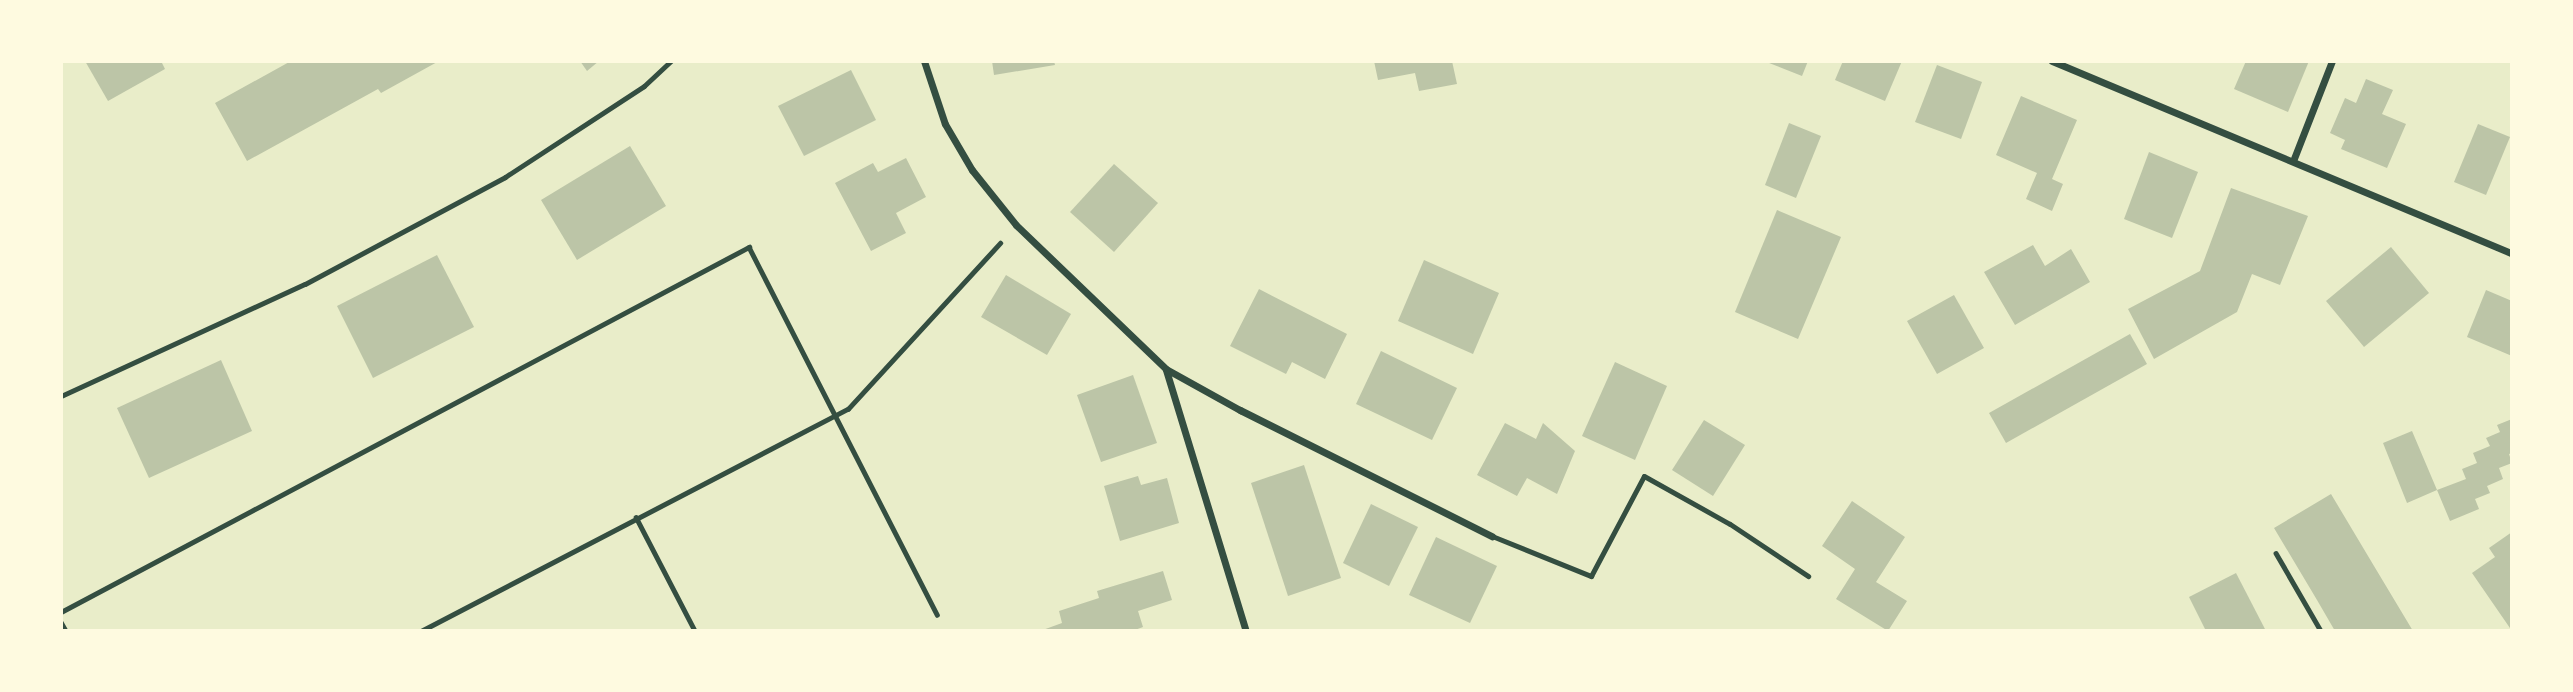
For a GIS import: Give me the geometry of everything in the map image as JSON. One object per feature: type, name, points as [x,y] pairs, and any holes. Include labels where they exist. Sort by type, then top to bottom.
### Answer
[{"type":"street","points":[[923,61],[945,124],[972,170],[1016,225],[1166,369],[1240,410],[1492,536]]},
{"type":"street","points":[[2052,61],[2512,253]]},
{"type":"street","points":[[2293,161],[2332,61]]},
{"type":"street","points":[[1166,369],[1245,631]]},
{"type":"lane","points":[[61,396],[305,284],[505,177],[644,86],[671,61]]},
{"type":"lane","points":[[1492,536],[1591,576],[1644,476],[1730,524],[1808,576]]},
{"type":"path","points":[[421,631],[848,409],[1016,225]]},
{"type":"path","points":[[61,612],[749,247],[937,615]]},
{"type":"path","points":[[636,517],[695,631]]},
{"type":"path","points":[[2276,553],[2321,631]]},
{"type":"path","points":[[61,622],[66,631]]},
{"type":"building","points":[[85,61],[161,61],[165,69],[108,101]]},
{"type":"building","points":[[291,61],[439,61],[381,93],[378,89],[247,161],[215,103]]},
{"type":"building","points":[[580,61],[599,61],[587,71]]},
{"type":"building","points":[[992,61],[1054,61],[1055,65],[994,75]]},
{"type":"building","points":[[1374,61],[1452,61],[1457,84],[1419,91],[1415,73],[1378,80]]},
{"type":"building","points":[[1764,61],[1808,61],[1802,76]]},
{"type":"building","points":[[1843,61],[1902,61],[1885,101],[1835,80]]},
{"type":"building","points":[[2246,61],[2309,61],[2288,112],[2234,89]]},
{"type":"building","points":[[1937,65],[1982,82],[1961,139],[1915,122]]},
{"type":"building","points":[[851,70],[876,120],[804,156],[778,106]]},
{"type":"building","points":[[2366,79],[2393,90],[2382,114],[2406,124],[2387,168],[2341,149],[2345,140],[2330,133],[2345,98],[2356,103]]},
{"type":"building","points":[[2021,96],[2077,120],[2052,179],[2063,184],[2052,211],[2026,199],[2037,173],[1996,155]]},
{"type":"building","points":[[1789,123],[1821,136],[1796,198],[1765,185]]},
{"type":"building","points":[[2478,124],[2510,137],[2486,195],[2454,182]]},
{"type":"building","points":[[630,146],[666,206],[577,260],[541,200]]},
{"type":"building","points":[[2149,152],[2198,172],[2172,238],[2124,219]]},
{"type":"building","points":[[906,158],[926,197],[896,213],[906,233],[871,251],[835,183],[873,163],[878,172]]},
{"type":"building","points":[[1114,164],[1158,203],[1114,252],[1070,212]]},
{"type":"building","points":[[2231,188],[2308,216],[2280,285],[2252,274],[2237,312],[2154,359],[2128,309],[2200,271]]},
{"type":"building","points":[[1777,210],[1841,237],[1798,339],[1735,312]]},
{"type":"building","points":[[2033,245],[2045,266],[2071,249],[2090,282],[2015,325],[1984,272]]},
{"type":"building","points":[[2391,247],[2429,293],[2364,347],[2326,301]]},
{"type":"building","points":[[437,255],[474,327],[373,378],[337,306]]},
{"type":"building","points":[[1424,260],[1499,293],[1473,354],[1398,321]]},
{"type":"building","points":[[1006,275],[1071,314],[1047,355],[981,317]]},
{"type":"building","points":[[1259,289],[1347,334],[1325,379],[1292,362],[1286,374],[1230,346]]},
{"type":"building","points":[[2486,290],[2512,301],[2512,356],[2467,337]]},
{"type":"building","points":[[1954,295],[1984,348],[1937,374],[1907,321]]},
{"type":"building","points":[[2130,334],[2147,364],[2006,443],[1989,413]]},
{"type":"building","points":[[1381,351],[1457,388],[1432,440],[1356,404]]},
{"type":"building","points":[[221,360],[252,431],[149,478],[117,408]]},
{"type":"building","points":[[1615,362],[1667,386],[1635,460],[1582,436]]},
{"type":"building","points":[[1133,375],[1157,443],[1101,462],[1077,395]]},
{"type":"building","points":[[2512,419],[2512,453],[2509,454],[2512,463],[2499,468],[2503,479],[2487,486],[2490,493],[2475,499],[2479,509],[2450,521],[2437,490],[2466,479],[2462,469],[2477,463],[2473,453],[2490,446],[2486,438],[2500,432],[2497,425]]},
{"type":"building","points":[[1704,420],[1745,445],[1713,496],[1672,470]]},
{"type":"building","points":[[1505,423],[1536,439],[1543,423],[1575,451],[1557,494],[1527,478],[1517,496],[1477,475]]},
{"type":"building","points":[[2412,431],[2437,490],[2407,503],[2383,443]]},
{"type":"building","points":[[1304,465],[1341,578],[1288,596],[1251,483]]},
{"type":"building","points":[[1138,476],[1141,485],[1167,478],[1179,523],[1120,541],[1104,486]]},
{"type":"building","points":[[2331,494],[2413,631],[2335,631],[2274,528]]},
{"type":"building","points":[[1852,501],[1905,537],[1876,582],[1907,601],[1888,631],[1836,599],[1855,569],[1822,546]]},
{"type":"building","points":[[1371,504],[1418,527],[1389,586],[1343,563]]},
{"type":"building","points":[[2512,532],[2512,631],[2472,573],[2495,557],[2489,548]]},
{"type":"building","points":[[1436,537],[1497,566],[1470,623],[1409,595]]},
{"type":"building","points":[[1163,571],[1172,600],[1138,611],[1143,627],[1132,631],[1040,631],[1062,623],[1059,611],[1099,598],[1097,591]]},
{"type":"building","points":[[2236,573],[2266,631],[2206,631],[2189,597]]}]
